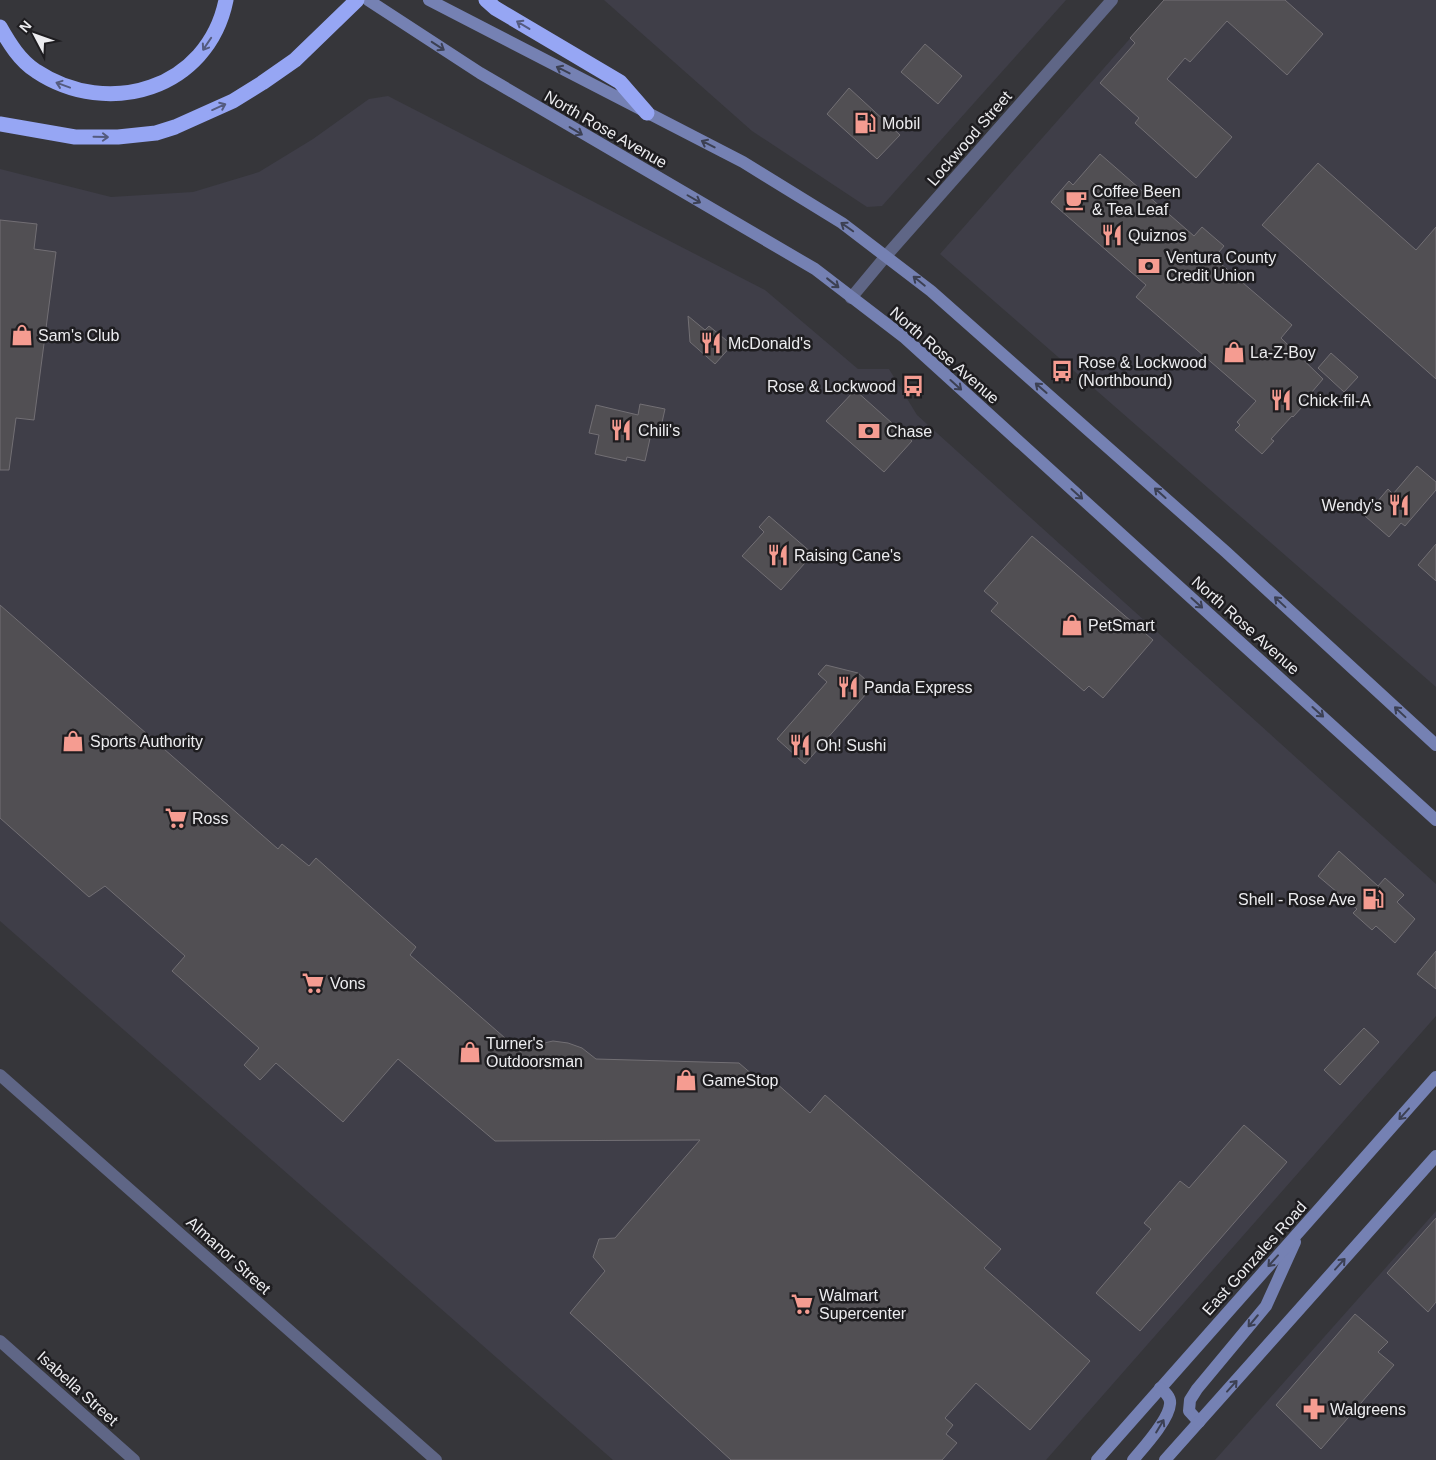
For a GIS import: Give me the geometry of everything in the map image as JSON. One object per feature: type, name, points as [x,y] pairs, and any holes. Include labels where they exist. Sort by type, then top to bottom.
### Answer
[{"type":"highway","points":[[0,27],[12,47],[34,70],[65,86],[87,92],[115,95],[145,90],[176,76],[205,49],[215,31],[226,0]]},
{"type":"highway","points":[[0,124],[75,137],[118,138],[156,133],[175,127],[233,101],[295,60],[357,0]]},
{"type":"highway","points":[[486,0],[495,8],[620,82],[647,113]]},
{"type":"main road","name":"North Rose Avenue","points":[[368,0],[480,73],[815,269],[904,338],[1436,820]]},
{"type":"main road","name":"North Rose Avenue","points":[[430,0],[743,162],[842,223],[931,291],[1226,552],[1436,745]]},
{"type":"main road","name":"East Gonzales Road","points":[[1097,1460],[1436,1077]]},
{"type":"main road","points":[[1165,1460],[1436,1156]]},
{"type":"main road","points":[[1199,1422],[1189,1411],[1190,1400],[1219,1361],[1266,1306],[1299,1232]]},
{"type":"main road","points":[[1133,1460],[1152,1438],[1166,1415],[1170,1404],[1169,1396],[1160,1388]]},
{"type":"street","name":"Lockwood Street","points":[[852,298],[886,256],[1112,0]]},
{"type":"street","name":"Almanor Street","points":[[0,1074],[436,1460]]},
{"type":"street","name":"Isabella Street","points":[[0,1341],[134,1460]]},
{"type":"shaded area","points":[[604,0],[1066,0],[882,206],[867,207],[752,131]]},
{"type":"shaded area","points":[[1164,0],[1436,0],[1436,687],[940,254]]},
{"type":"shaded area","points":[[388,96],[765,290],[858,369],[889,369],[917,415],[1436,884],[1436,1016],[1046,1460],[613,1460],[0,921],[0,169],[111,197],[193,192],[259,172],[313,139],[369,99]]},
{"type":"shaded area","points":[[1436,1211],[1436,1460],[1215,1460]]},
{"type":"building","points":[[1164,0],[1285,0],[1323,34],[1287,75],[1227,21],[1190,62],[1185,58],[1167,79],[1232,137],[1196,178],[1135,123],[1139,118],[1100,83],[1135,43],[1130,38]]},
{"type":"building","points":[[925,44],[962,76],[938,104],[901,72]]},
{"type":"building","points":[[849,88],[900,135],[877,159],[827,114]]},
{"type":"building","points":[[1100,154],[1194,236],[1202,227],[1224,246],[1214,258],[1292,325],[1281,338],[1323,379],[1300,406],[1302,407],[1271,439],[1274,441],[1262,454],[1235,430],[1240,425],[1237,422],[1256,401],[1136,297],[1146,285],[1051,202],[1069,181],[1073,185]]},
{"type":"building","points":[[1318,163],[1416,250],[1436,227],[1436,379],[1262,225]]},
{"type":"building","name":"Sam's Club","points":[[0,220],[37,224],[34,249],[56,252],[34,420],[16,418],[9,470],[0,470]]},
{"type":"building","name":"McDonald's","points":[[688,316],[705,330],[709,326],[732,345],[715,364],[690,342]]},
{"type":"building","points":[[1331,353],[1358,377],[1344,392],[1318,368]]},
{"type":"building","name":"Chase","points":[[855,390],[912,441],[884,472],[826,421]]},
{"type":"building","name":"Chili's","points":[[640,404],[665,409],[661,427],[653,425],[645,461],[627,457],[626,461],[595,454],[599,435],[589,433],[596,405],[638,415]]},
{"type":"building","name":"Wendy's","points":[[1417,466],[1436,482],[1436,490],[1405,526],[1401,523],[1389,537],[1365,516],[1388,489],[1393,494]]},
{"type":"building","name":"Raising Cane's","points":[[769,516],[813,554],[781,590],[742,556],[764,532],[759,527]]},
{"type":"building","name":"PetSmart","points":[[1032,536],[1153,640],[1103,698],[1089,686],[1084,691],[991,611],[998,603],[984,591]]},
{"type":"building","points":[[1436,544],[1436,581],[1418,565]]},
{"type":"building","points":[[0,605],[278,849],[282,844],[309,866],[316,858],[416,947],[410,955],[521,1052],[535,1045],[553,1041],[568,1043],[582,1048],[596,1059],[739,1063],[761,1082],[767,1075],[810,1113],[825,1095],[1001,1249],[984,1268],[1090,1361],[1030,1430],[976,1383],[945,1418],[953,1425],[946,1434],[957,1443],[942,1460],[731,1460],[570,1313],[605,1271],[593,1257],[599,1239],[615,1238],[700,1140],[495,1141],[398,1059],[343,1122],[276,1063],[260,1080],[244,1065],[259,1048],[172,971],[185,956],[105,886],[89,897],[0,818]]},
{"type":"building","points":[[826,665],[858,673],[873,686],[805,764],[777,739],[827,682],[818,674]]},
{"type":"building","name":"Shell - Rose Ave","points":[[1339,851],[1378,886],[1385,878],[1404,895],[1397,902],[1415,919],[1395,943],[1376,926],[1372,930],[1353,913],[1357,909],[1318,876]]},
{"type":"building","points":[[1436,951],[1436,989],[1417,974]]},
{"type":"building","points":[[1364,1028],[1379,1042],[1340,1085],[1324,1070]]},
{"type":"building","points":[[1244,1125],[1287,1162],[1140,1331],[1096,1293],[1151,1229],[1144,1223],[1180,1181],[1189,1188]]},
{"type":"building","points":[[1436,1218],[1436,1302],[1428,1312],[1387,1273]]},
{"type":"building","points":[[1355,1314],[1388,1342],[1378,1352],[1394,1365],[1321,1449],[1276,1405]]},
{"type":"place","name":"Mobil","points":[[865,123]]},
{"type":"place","name":"Coffee Been & Tea Leaf","points":[[1076,200]]},
{"type":"place","name":"Quiznos","points":[[1112,235]]},
{"type":"place","name":"Ventura County Credit Union","points":[[1149,266]]},
{"type":"place","name":"Sam's Club","points":[[22,335]]},
{"type":"place","name":"McDonald's","points":[[711,343]]},
{"type":"place","name":"La-Z-Boy","points":[[1234,352]]},
{"type":"place","name":"Rose & Lockwood (Northbound)","points":[[1062,371]]},
{"type":"place","name":"Rose & Lockwood","points":[[913,386]]},
{"type":"place","name":"Chick-fil-A","points":[[1281,400]]},
{"type":"place","name":"Chili's","points":[[621,430]]},
{"type":"place","name":"Chase","points":[[869,431]]},
{"type":"place","name":"Wendy's","points":[[1399,505]]},
{"type":"place","name":"Raising Cane's","points":[[778,555]]},
{"type":"place","name":"PetSmart","points":[[1072,625]]},
{"type":"place","name":"Panda Express","points":[[848,687]]},
{"type":"place","name":"Sports Authority","points":[[73,741]]},
{"type":"place","name":"Oh! Sushi","points":[[800,745]]},
{"type":"place","name":"Ross","points":[[176,818]]},
{"type":"place","name":"Shell - Rose Ave","points":[[1373,899]]},
{"type":"place","name":"Vons","points":[[313,983]]},
{"type":"place","name":"Turner's Outdoorsman","points":[[470,1052]]},
{"type":"place","name":"GameStop","points":[[686,1080]]},
{"type":"place","name":"Walmart Supercenter","points":[[802,1304]]},
{"type":"place","name":"Walgreens","points":[[1314,1409]]}]
